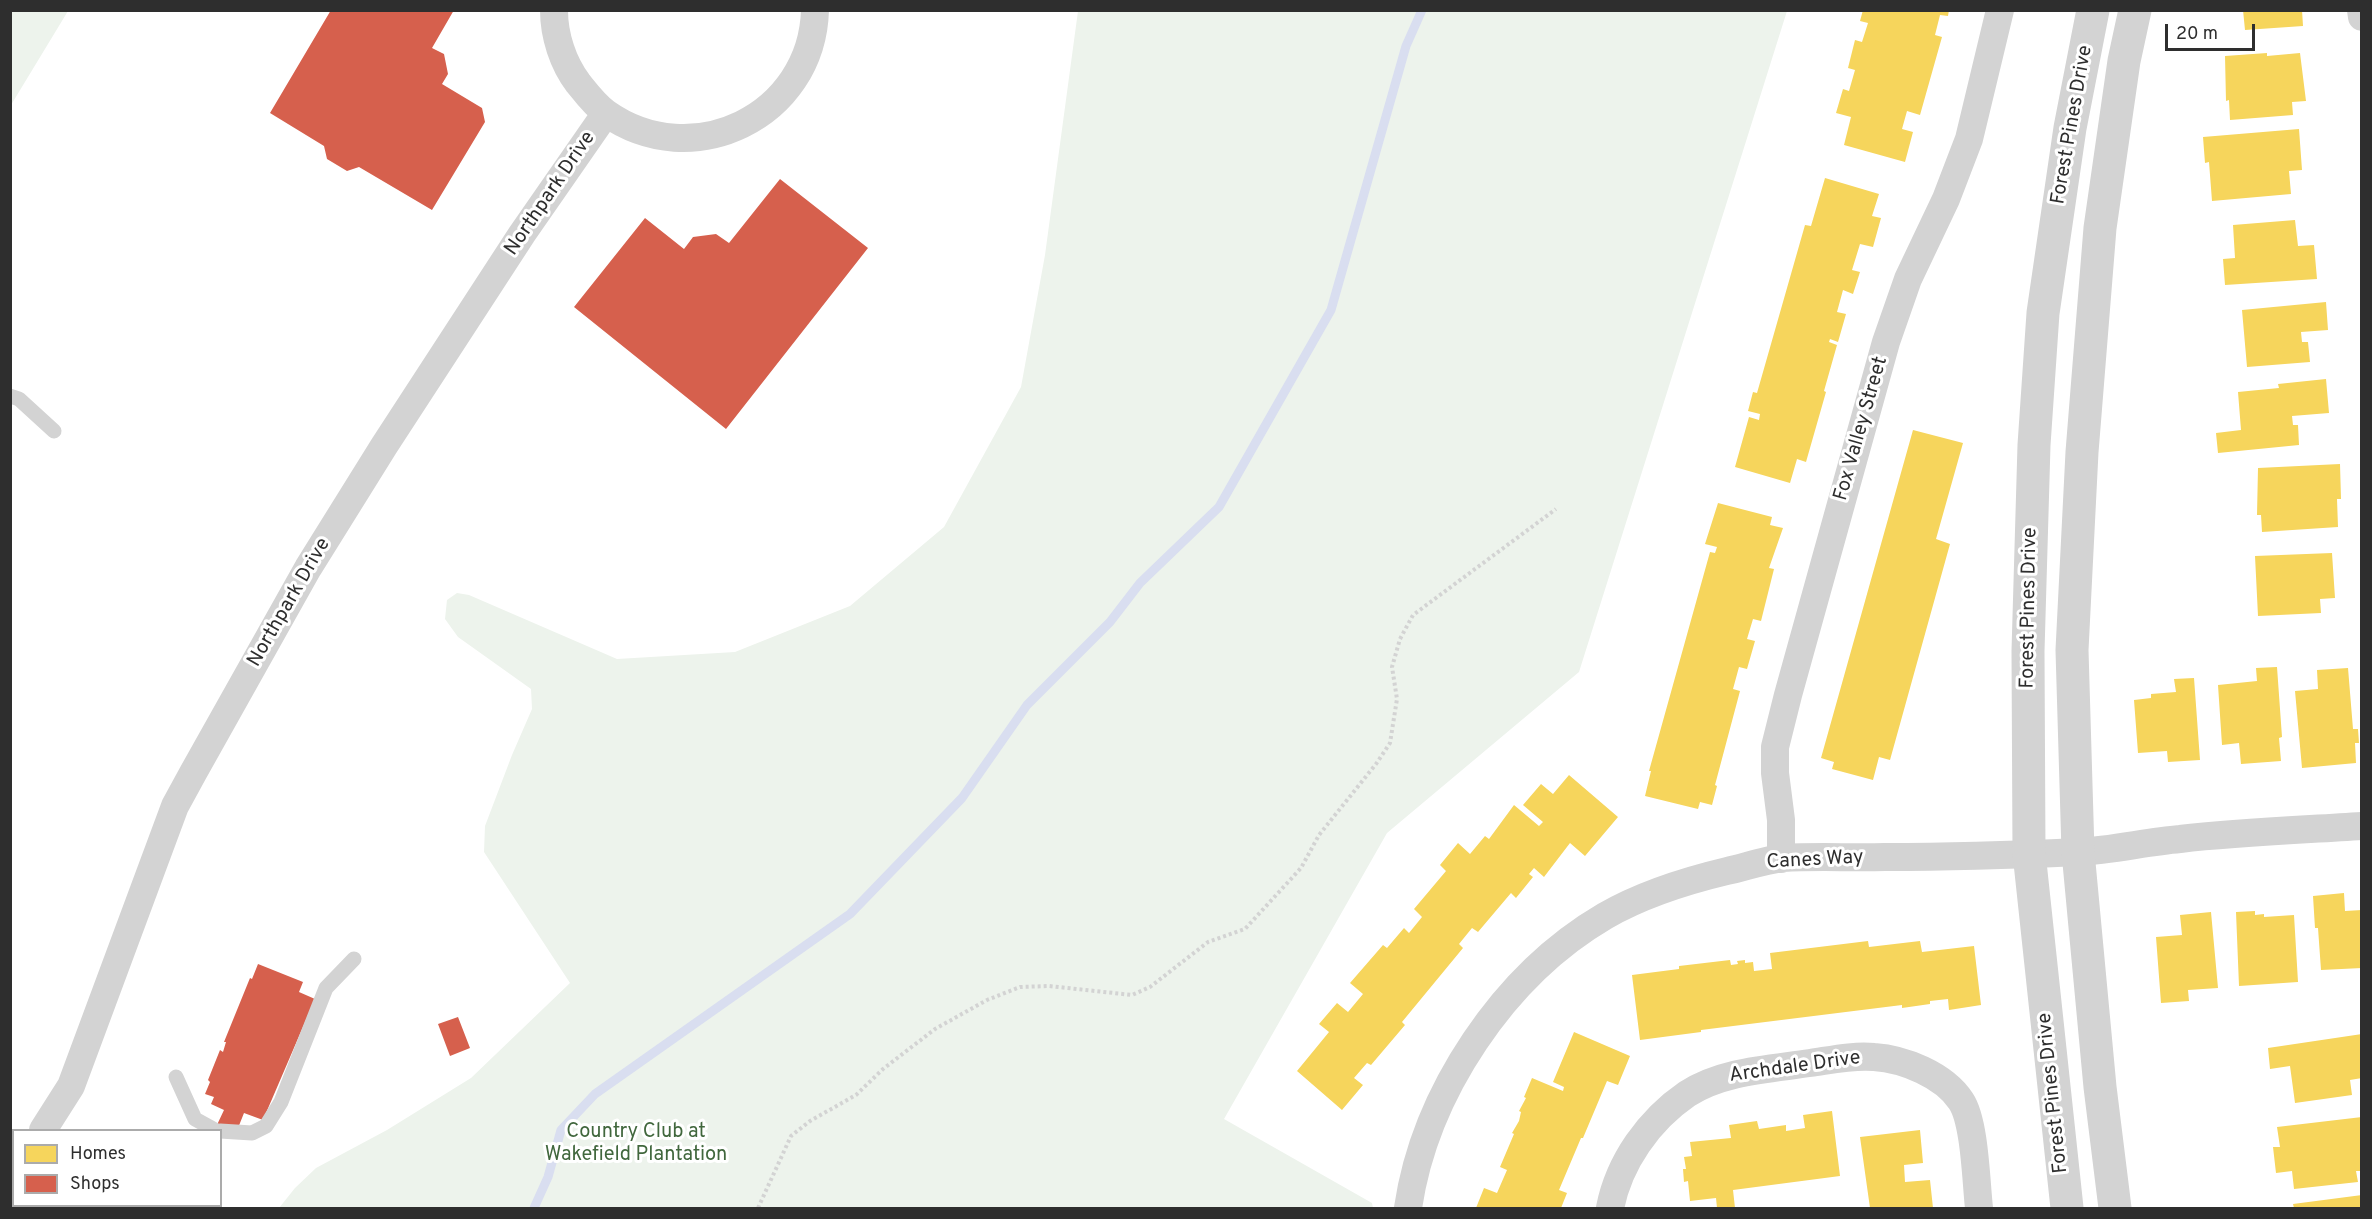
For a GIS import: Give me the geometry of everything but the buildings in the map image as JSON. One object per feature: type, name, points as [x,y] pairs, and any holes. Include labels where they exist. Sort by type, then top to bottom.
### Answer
[{"type":"street","points":[[554,10],[560,47],[572,74],[590,98],[606,113],[638,130],[667,137],[696,139],[725,133],[752,121],[775,103],[794,81],[807,55],[815,27],[815,10]]},
{"type":"street","name":"Fox Valley Street","points":[[1781,858],[1781,820],[1775,773],[1775,747],[1788,695],[1886,342],[1908,279],[1946,199],[1969,139],[1979,107],[2000,10]]},
{"type":"street","name":"Forest Pines Drive","points":[[2067,1209],[2029,853],[2028,639],[2034,445],[2043,313],[2070,128],[2093,10]]},
{"type":"street","name":"Forest Pines Drive","points":[[2115,1209],[2100,1087],[2078,852],[2072,650],[2082,452],[2100,228],[2124,61],[2135,10]]},
{"type":"street","points":[[2361,10],[2361,17]]},
{"type":"street","name":"Northpark Drive","points":[[44,1129],[71,1086],[175,806],[193,773],[308,568],[384,446],[522,234],[606,113]]},
{"type":"street","name":"Canes Way","points":[[1408,1209],[1411,1185],[1426,1136],[1462,1058],[1502,1007],[1544,962],[1604,916],[1650,893],[1697,878],[1781,858],[2078,852],[2178,839],[2361,826]]},
{"type":"street","name":"Archdale Drive","points":[[1610,1209],[1618,1180],[1641,1139],[1661,1117],[1688,1094],[1720,1079],[1857,1057],[1883,1058],[1915,1068],[1939,1081],[1961,1102],[1970,1126],[1979,1209]]},
{"type":"lane","points":[[10,396],[19,399],[54,430]]},
{"type":"lane","points":[[222,1131],[252,1133],[266,1126],[281,1102],[326,988],[354,959]]},
{"type":"lane","points":[[176,1077],[195,1119],[212,1129]]},
{"type":"path","points":[[758,1209],[791,1136],[810,1121],[856,1095],[883,1069],[935,1029],[987,1000],[1020,987],[1049,986],[1132,995],[1150,987],[1208,942],[1245,928],[1301,868],[1319,835],[1390,743],[1397,699],[1392,667],[1400,639],[1413,615],[1556,509]]},
{"type":"green space","points":[[10,11],[68,11],[11,105]]},
{"type":"green space","name":"Country Club at Wakefield Plantation","points":[[1078,11],[1787,11],[1579,672],[1387,833],[1224,1119],[1372,1203],[1373,1208],[279,1208],[295,1188],[316,1168],[387,1130],[471,1078],[570,983],[484,852],[485,826],[532,709],[531,689],[458,637],[445,619],[447,600],[457,593],[469,595],[617,659],[735,652],[850,606],[944,527],[1021,387],[1045,255]]},
{"type":"waterway","points":[[534,1208],[548,1177],[561,1130],[595,1094],[850,914],[962,798],[1027,705],[1110,622],[1140,583],[1219,507],[1331,310],[1406,46],[1422,10]]}]
